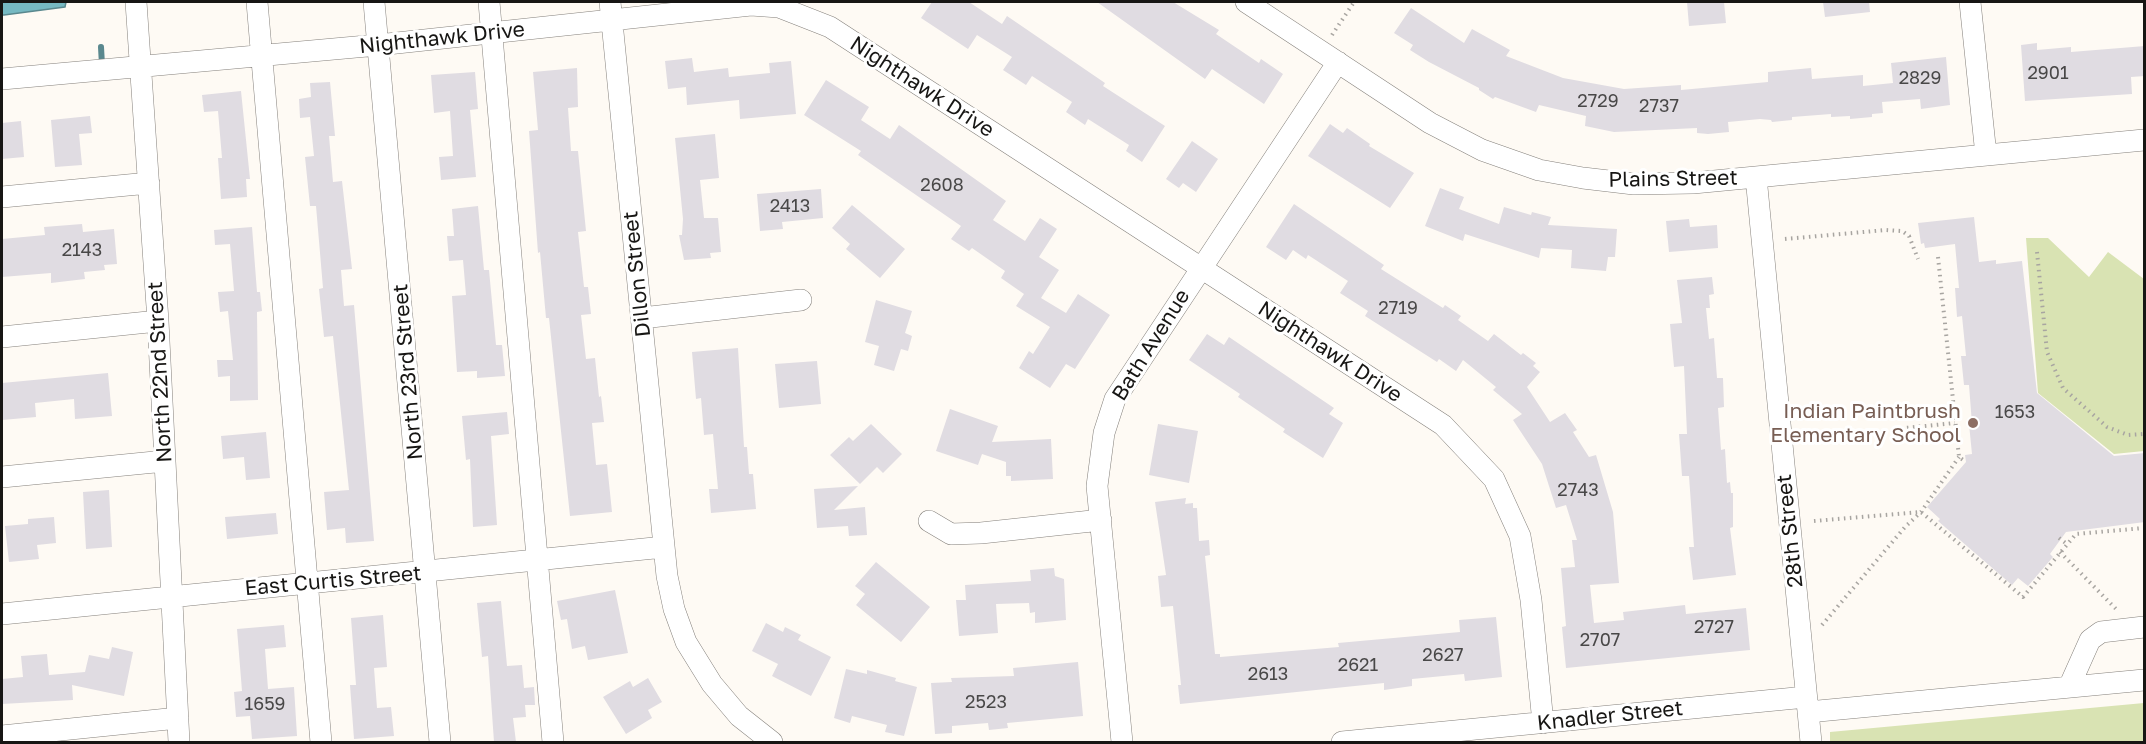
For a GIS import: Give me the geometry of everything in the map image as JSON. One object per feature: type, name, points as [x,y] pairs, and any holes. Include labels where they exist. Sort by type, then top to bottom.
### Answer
[{"type":"street","name":"North 22nd Street","points":[[136,2],[158,321],[179,742]]},
{"type":"street","points":[[257,2],[321,742]]},
{"type":"street","name":"North 23rd Street","points":[[374,2],[440,742]]},
{"type":"street","points":[[489,2],[553,742]]},
{"type":"street","name":"Plains Street","points":[[1246,2],[1430,123],[1482,150],[1539,170],[1583,178],[1634,184],[1694,183],[2145,140]]},
{"type":"street","points":[[1971,2],[1986,155]]},
{"type":"street","name":"Nighthawk Drive","points":[[2,79],[492,33],[611,11],[751,5],[806,9],[830,27],[1443,425],[1494,479],[1520,536],[1531,600],[1543,723]]},
{"type":"street","name":"Dillon Street","points":[[611,11],[664,548]]},
{"type":"street","name":"Bath Avenue","points":[[1122,742],[1101,520],[1098,464],[1104,433],[1115,399],[1200,268],[1329,56]]},
{"type":"street","name":"28th Street","points":[[1756,177],[1811,742]]},
{"type":"street","points":[[2,197],[149,183]]},
{"type":"street","points":[[642,318],[801,300]]},
{"type":"street","points":[[2,337],[158,321]]},
{"type":"street","points":[[2,477],[165,461]]},
{"type":"street","points":[[929,521],[951,534],[961,534],[1101,520]]},
{"type":"street","points":[[664,548],[674,609],[686,642],[712,684],[739,717],[772,742]]},
{"type":"street","name":"East Curtis Street","points":[[2,614],[664,548]]},
{"type":"street","points":[[2069,687],[2090,640],[2101,632],[2145,627]]},
{"type":"street","name":"Knadler Street","points":[[1342,742],[1543,723],[2145,680]]},
{"type":"street","points":[[2,736],[178,718]]},
{"type":"path","points":[[1329,56],[1354,2]]},
{"type":"path","points":[[1785,239],[1886,230],[1902,231],[1909,236],[1918,259]]},
{"type":"path","points":[[2037,252],[2047,352],[2063,388],[2107,427],[2128,435],[2145,434]]},
{"type":"path","points":[[1822,625],[1905,527],[1921,512],[1959,457],[1938,257]]},
{"type":"path","points":[[1895,429],[1955,423]]},
{"type":"path","points":[[1959,457],[1966,462]]},
{"type":"path","points":[[1814,521],[1921,512],[2023,597],[2076,534],[2145,528]]},
{"type":"path","points":[[2059,538],[2067,544]]},
{"type":"path","points":[[2060,552],[2118,612]]},
{"type":"green space","points":[[2026,238],[2048,238],[2089,277],[2108,252],[2144,279],[2144,451],[2114,454],[2038,393]]},
{"type":"green space","points":[[2144,703],[2144,742],[1830,742],[1830,732]]},
{"type":"water","points":[[2,2],[66,2],[65,7],[2,15]]},
{"type":"building","points":[[932,2],[969,2],[1002,24],[1007,16],[1105,83],[1103,86],[1165,126],[1142,162],[1126,151],[1129,145],[1088,119],[1085,125],[1066,112],[1072,102],[1032,76],[1026,85],[1003,70],[1012,57],[977,35],[968,49],[921,18]]},
{"type":"building","points":[[1097,2],[1173,2],[1219,30],[1216,34],[1259,63],[1261,59],[1283,74],[1264,104],[1212,69],[1205,79]]},
{"type":"building","points":[[1687,2],[1724,2],[1726,23],[1689,26]]},
{"type":"building","points":[[1823,2],[1869,2],[1870,12],[1825,17]]},
{"type":"building","points":[[1411,8],[1464,43],[1472,29],[1510,50],[1506,56],[1563,78],[1624,89],[1681,85],[1681,90],[1768,82],[1768,72],[1811,68],[1812,79],[1863,75],[1863,86],[1893,83],[1891,63],[1946,57],[1950,105],[1921,109],[1920,99],[1882,102],[1883,113],[1872,114],[1872,117],[1850,119],[1850,116],[1831,117],[1831,114],[1792,117],[1792,120],[1772,122],[1760,119],[1728,122],[1729,132],[1708,134],[1697,133],[1697,128],[1614,132],[1585,126],[1586,116],[1539,105],[1536,112],[1495,97],[1493,99],[1479,88],[1429,62],[1410,50],[1413,45],[1394,33]]},
{"type":"building","points":[[2037,43],[2037,50],[2071,47],[2071,52],[2145,46],[2145,76],[2131,77],[2132,94],[2025,101],[2021,45]]},
{"type":"building","points":[[692,58],[694,72],[728,68],[729,77],[770,73],[769,63],[791,61],[796,114],[740,119],[739,100],[687,105],[686,87],[668,89],[665,61]]},
{"type":"building","points":[[577,68],[578,107],[568,108],[571,151],[578,151],[586,231],[578,232],[584,287],[588,287],[591,314],[581,315],[586,359],[595,358],[604,422],[592,423],[596,465],[607,464],[612,512],[570,516],[549,318],[546,318],[540,252],[538,253],[529,131],[538,130],[533,72]]},
{"type":"building","points":[[475,72],[478,109],[470,110],[476,177],[441,180],[439,157],[453,156],[450,111],[434,113],[431,75]]},
{"type":"building","points":[[826,80],[869,107],[861,120],[890,139],[899,125],[1006,201],[993,220],[1025,241],[1040,218],[1057,229],[1039,257],[1059,270],[1041,298],[1066,313],[1078,294],[1110,315],[1075,369],[1066,364],[1050,388],[1019,368],[1029,351],[1033,354],[1050,327],[1016,306],[1024,294],[1001,278],[1005,271],[972,248],[969,251],[951,239],[961,226],[858,155],[861,151],[804,115]]},
{"type":"building","points":[[330,82],[335,136],[329,136],[333,182],[342,181],[352,269],[341,270],[344,306],[354,305],[374,541],[346,543],[345,528],[327,530],[324,492],[349,490],[333,336],[324,337],[319,289],[323,288],[316,206],[310,206],[305,157],[314,156],[310,117],[300,118],[299,99],[311,97],[310,83]]},
{"type":"building","points":[[241,91],[250,179],[246,179],[247,197],[221,199],[218,158],[222,158],[218,111],[204,112],[202,95]]},
{"type":"building","points":[[90,116],[92,133],[79,134],[82,165],[55,167],[51,120]]},
{"type":"building","points":[[21,121],[24,157],[2,159],[2,123]]},
{"type":"building","points":[[1330,124],[1343,133],[1347,128],[1370,144],[1369,146],[1414,173],[1390,208],[1308,156]]},
{"type":"building","points":[[715,134],[719,178],[700,180],[704,218],[718,218],[721,252],[710,253],[711,258],[684,260],[679,235],[682,235],[683,219],[675,138]]},
{"type":"building","points":[[1192,141],[1218,159],[1196,192],[1183,183],[1179,188],[1166,179]]},
{"type":"building","points":[[1440,188],[1464,197],[1459,209],[1499,224],[1504,207],[1531,215],[1532,212],[1551,217],[1548,225],[1617,229],[1615,257],[1608,257],[1606,271],[1571,268],[1572,250],[1541,248],[1539,258],[1465,234],[1463,241],[1425,226]]},
{"type":"building","points":[[821,189],[823,218],[782,222],[783,229],[760,231],[757,194]]},
{"type":"building","points":[[1294,204],[1384,265],[1381,269],[1443,308],[1445,305],[1461,316],[1458,320],[1488,341],[1494,334],[1521,355],[1523,353],[1536,363],[1533,366],[1540,372],[1527,387],[1550,422],[1565,413],[1577,430],[1573,432],[1589,457],[1596,455],[1613,512],[1619,583],[1590,585],[1594,623],[1624,620],[1623,612],[1685,605],[1686,614],[1746,608],[1750,650],[1566,668],[1562,627],[1566,626],[1561,568],[1575,567],[1572,540],[1577,540],[1566,505],[1556,508],[1542,464],[1513,420],[1522,414],[1493,390],[1496,387],[1463,360],[1456,371],[1439,359],[1437,362],[1365,316],[1368,311],[1340,293],[1348,281],[1308,255],[1306,259],[1293,250],[1286,260],[1266,247]]},
{"type":"building","points":[[852,205],[905,249],[880,278],[846,249],[850,244],[832,228]]},
{"type":"building","points":[[478,206],[484,270],[489,270],[496,345],[502,345],[505,376],[477,378],[477,371],[457,372],[452,296],[466,295],[463,260],[449,261],[447,236],[454,236],[452,209]]},
{"type":"building","points":[[1974,217],[1979,262],[1996,260],[1996,264],[2022,261],[2037,393],[2114,456],[2145,453],[2145,522],[2066,532],[2050,554],[2053,557],[2028,586],[2018,578],[2012,585],[1938,521],[1940,519],[1927,507],[1966,462],[1965,455],[1972,454],[1969,424],[1972,424],[1969,385],[1964,385],[1961,356],[1966,356],[1962,316],[1957,317],[1955,288],[1959,288],[1955,244],[1925,248],[1924,243],[1921,244],[1918,223]]},
{"type":"building","points":[[1689,219],[1690,227],[1717,225],[1718,248],[1669,252],[1666,221]]},
{"type":"building","points":[[82,224],[83,232],[114,229],[117,264],[104,265],[105,270],[84,272],[85,279],[51,283],[51,273],[2,277],[2,239],[45,235],[44,227]]},
{"type":"building","points":[[252,227],[257,292],[260,292],[262,311],[257,312],[258,400],[230,401],[230,376],[218,377],[217,360],[233,360],[228,311],[220,312],[218,292],[234,291],[230,244],[215,245],[214,230]]},
{"type":"building","points":[[1712,277],[1714,294],[1709,295],[1710,308],[1706,308],[1709,339],[1714,338],[1717,378],[1723,378],[1724,407],[1718,408],[1721,450],[1725,449],[1727,483],[1730,482],[1731,493],[1733,493],[1733,527],[1730,528],[1736,575],[1693,580],[1689,547],[1694,547],[1689,476],[1682,476],[1679,434],[1687,434],[1684,366],[1674,367],[1670,324],[1682,323],[1677,280]]},
{"type":"building","points":[[876,300],[912,311],[905,333],[912,336],[908,351],[901,349],[894,371],[874,365],[879,346],[865,342]]},
{"type":"building","points":[[1207,334],[1224,345],[1229,337],[1334,408],[1329,414],[1343,423],[1323,458],[1283,432],[1285,429],[1238,397],[1240,394],[1189,360]]},
{"type":"building","points":[[738,348],[744,447],[747,447],[749,474],[753,474],[756,509],[711,513],[709,489],[718,489],[713,434],[704,435],[701,398],[696,399],[692,352]]},
{"type":"building","points":[[817,361],[821,404],[779,408],[775,364]]},
{"type":"building","points":[[108,373],[112,416],[75,419],[74,399],[35,403],[36,417],[2,420],[2,383]]},
{"type":"building","points":[[950,409],[998,426],[992,442],[1051,439],[1053,479],[1011,481],[1011,476],[1006,476],[1006,462],[982,454],[978,465],[936,451]]},
{"type":"building","points":[[507,412],[509,434],[491,436],[497,525],[473,527],[470,459],[466,460],[462,416]]},
{"type":"building","points":[[871,424],[902,454],[883,473],[877,467],[860,484],[830,455],[849,437],[853,441]]},
{"type":"building","points":[[1158,424],[1198,431],[1189,483],[1149,475]]},
{"type":"building","points":[[266,432],[270,478],[246,480],[244,457],[223,459],[221,436]]},
{"type":"building","points":[[858,486],[834,510],[865,507],[867,535],[849,536],[848,526],[817,528],[814,489]]},
{"type":"building","points":[[109,490],[112,547],[86,549],[83,492]]},
{"type":"building","points":[[1186,498],[1185,504],[1193,503],[1193,508],[1197,508],[1199,541],[1209,540],[1210,555],[1205,556],[1215,654],[1220,654],[1220,657],[1339,647],[1338,643],[1460,632],[1459,620],[1496,617],[1502,677],[1465,681],[1464,674],[1412,679],[1412,686],[1384,690],[1384,683],[1180,704],[1178,685],[1181,685],[1173,606],[1161,607],[1158,576],[1166,575],[1155,502]]},
{"type":"building","points":[[276,513],[278,534],[227,539],[225,517]]},
{"type":"building","points":[[54,517],[56,543],[37,545],[39,559],[9,562],[5,526],[28,524],[28,519]]},
{"type":"building","points":[[876,562],[930,607],[901,642],[856,605],[865,594],[855,586]]},
{"type":"building","points":[[1054,568],[1055,576],[1064,579],[1066,620],[1035,623],[1035,612],[1030,613],[1029,603],[996,604],[998,633],[959,636],[956,600],[966,600],[965,585],[1031,581],[1030,570]]},
{"type":"building","points":[[615,590],[628,653],[588,660],[585,646],[572,649],[567,619],[561,620],[557,601]]},
{"type":"building","points":[[501,601],[507,666],[522,665],[524,688],[534,687],[535,705],[525,705],[526,717],[513,718],[516,742],[494,742],[488,656],[482,657],[477,603]]},
{"type":"building","points":[[383,615],[387,667],[374,668],[377,708],[391,707],[394,736],[354,739],[350,685],[356,685],[351,618]]},
{"type":"building","points":[[766,623],[783,632],[785,627],[801,635],[798,640],[831,657],[811,696],[772,676],[778,664],[752,651]]},
{"type":"building","points":[[284,625],[286,647],[265,649],[268,689],[294,687],[297,736],[252,739],[250,716],[236,717],[234,692],[242,691],[237,629]]},
{"type":"building","points":[[112,647],[133,652],[124,696],[72,685],[73,700],[2,704],[2,679],[23,677],[21,656],[47,654],[49,675],[85,672],[89,655],[109,659]]},
{"type":"building","points":[[1078,662],[1083,716],[1007,723],[1008,728],[989,730],[988,723],[952,726],[952,733],[935,734],[931,683],[952,682],[951,678],[1014,676],[1013,668]]},
{"type":"building","points":[[846,669],[867,674],[867,670],[917,687],[904,736],[885,732],[887,725],[852,716],[850,723],[834,718]]},
{"type":"building","points":[[648,678],[662,702],[648,710],[652,718],[626,734],[603,697],[630,681],[633,687]]},
{"type":"waterway","points":[[101,47],[102,65]]},
{"type":"place","name":"Indian Paintbrush Elementary School","points":[[1973,423]]}]
